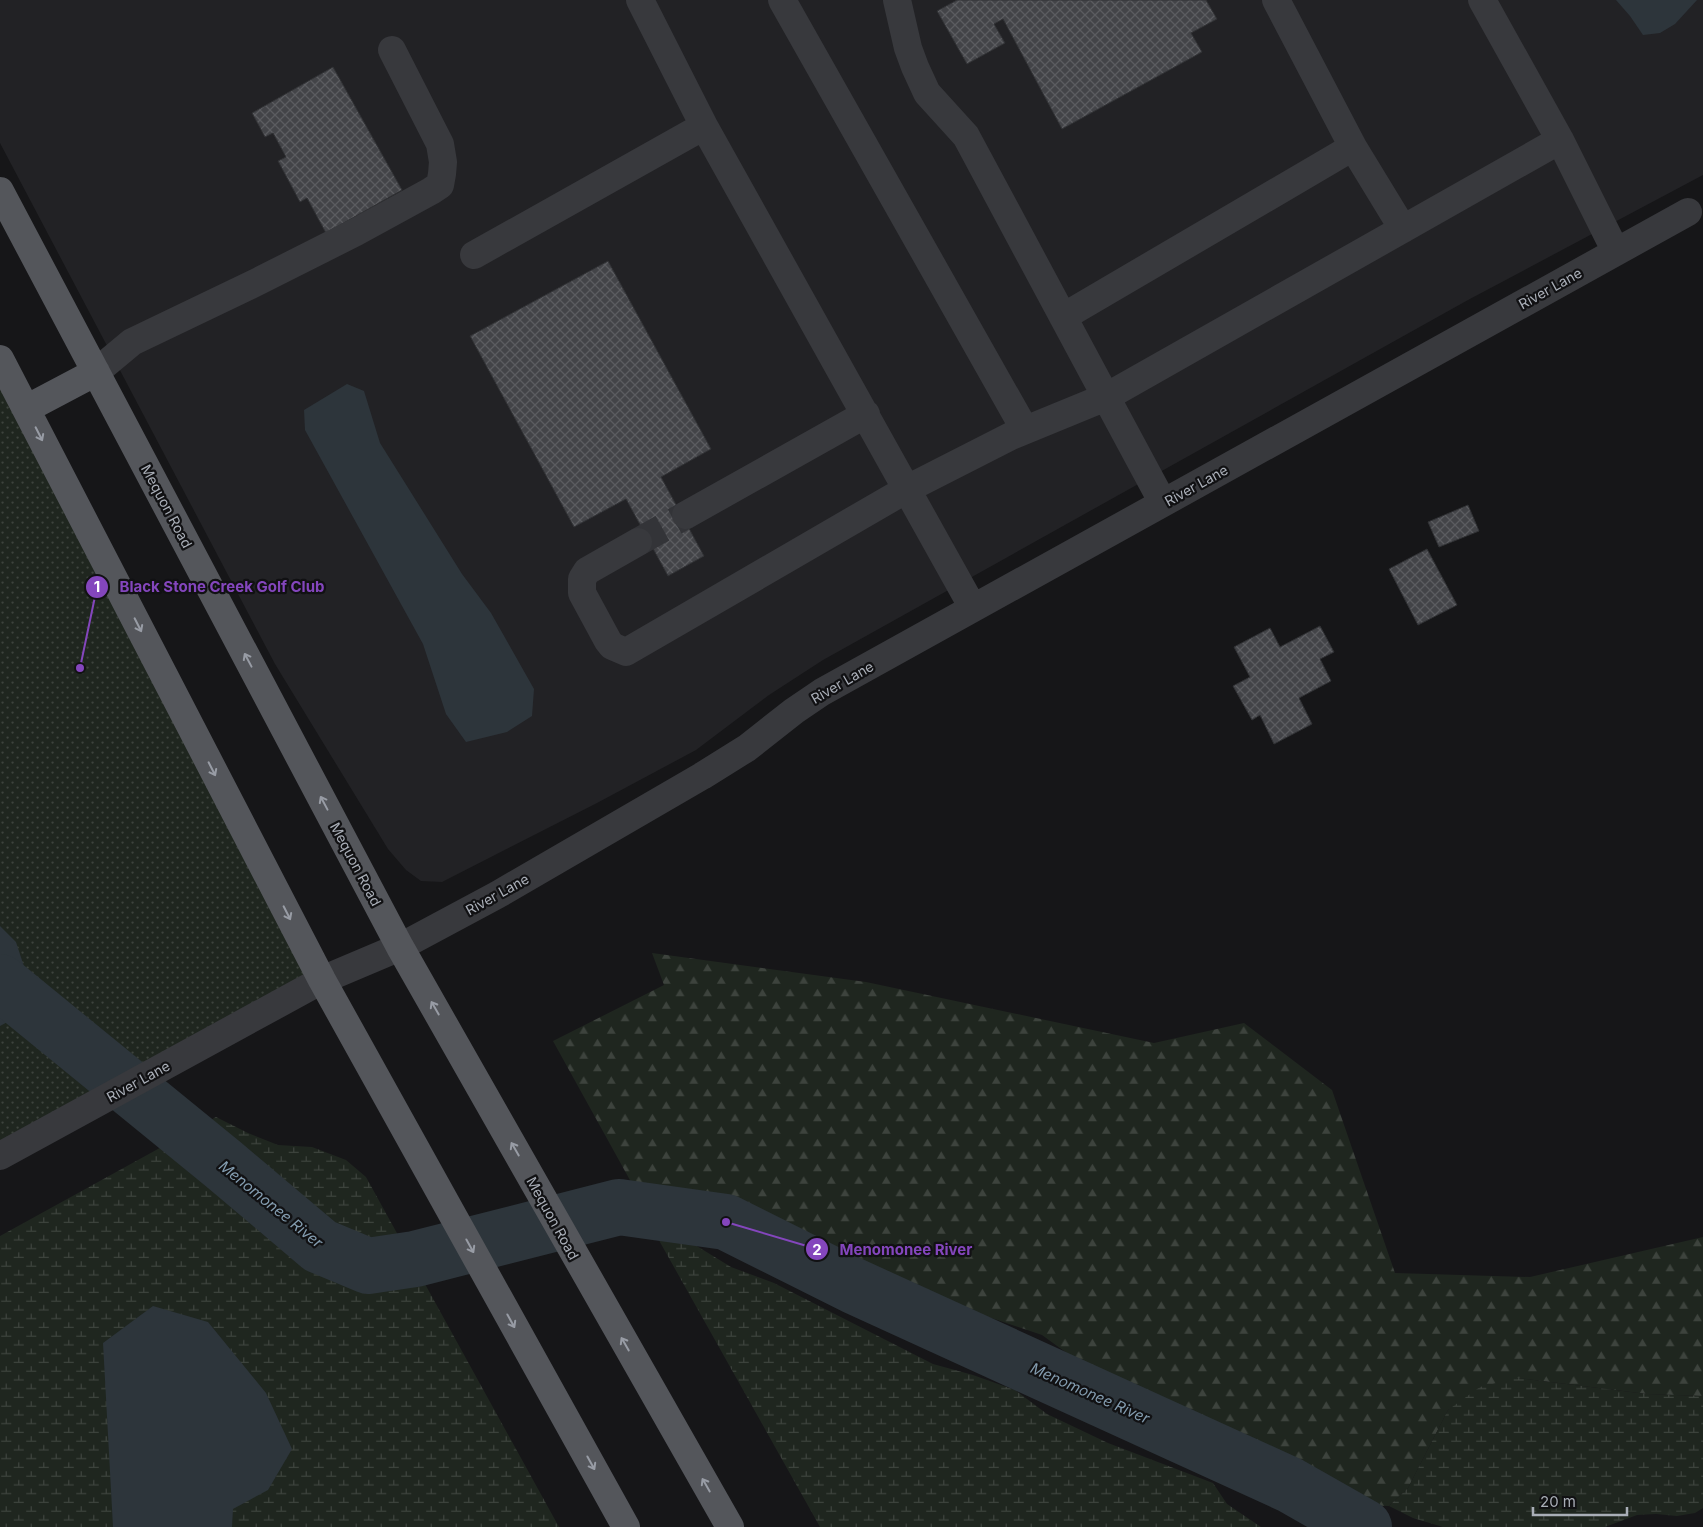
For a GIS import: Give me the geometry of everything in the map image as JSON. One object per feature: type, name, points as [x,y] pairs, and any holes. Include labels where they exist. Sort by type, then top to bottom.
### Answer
[{"type":"main road","name":"Mequon Road","points":[[0,191],[400,946],[730,1527]]},
{"type":"main road","points":[[0,360],[322,980],[626,1527]]},
{"type":"main road","points":[[26,409],[96,372]]},
{"type":"street","points":[[640,0],[704,126],[973,608]]},
{"type":"street","points":[[782,0],[1025,430]]},
{"type":"street","points":[[896,0],[908,48],[927,92],[966,136],[1163,503]]},
{"type":"street","points":[[1276,0],[1353,147],[1403,229]]},
{"type":"street","points":[[1482,0],[1560,140],[1616,252]]},
{"type":"street","points":[[96,372],[132,342],[347,237],[431,191],[440,184],[443,162],[440,144],[392,50]]},
{"type":"street","points":[[474,255],[704,126]]},
{"type":"street","points":[[638,542],[587,571],[582,579],[582,593],[608,641],[612,646],[626,652],[907,489],[1025,430],[1106,397],[1560,140]]},
{"type":"street","points":[[1063,317],[1353,147]]},
{"type":"street","name":"River Lane","points":[[0,1156],[322,980],[400,946],[497,895],[747,748],[794,711],[822,692],[1688,212]]},
{"type":"street","points":[[686,515],[866,414]]},
{"type":"shaded area","points":[[0,0],[1703,0],[1703,175],[1468,300],[823,660],[769,695],[696,750],[442,882],[421,881],[406,870],[388,849],[275,664],[0,143]]},
{"type":"shaded area","points":[[1616,0],[1697,0],[1675,24],[1660,33],[1643,35]]},
{"type":"shaded area","points":[[347,384],[364,391],[380,443],[462,574],[491,613],[534,689],[532,716],[507,732],[466,742],[446,714],[423,644],[305,430],[304,410]]},
{"type":"shaded area","points":[[0,926],[16,942],[37,1006],[0,1026]]},
{"type":"shaded area","points":[[153,1306],[208,1322],[266,1393],[292,1449],[268,1490],[233,1509],[232,1527],[113,1527],[103,1343]]},
{"type":"green space","points":[[0,363],[322,980],[0,1156]]},
{"type":"green space","points":[[652,953],[866,982],[1154,1043],[1244,1023],[1332,1090],[1395,1273],[1530,1277],[1703,1237],[1703,1396],[1647,1394],[1517,1378],[1448,1410],[1408,1488],[1389,1506],[1354,1505],[1315,1490],[1217,1423],[1136,1393],[1109,1387],[1042,1335],[956,1306],[896,1282],[853,1263],[810,1240],[764,1223],[714,1198],[672,1187],[636,1191],[553,1041],[664,985]]},
{"type":"green space","points":[[216,1117],[278,1145],[312,1147],[346,1160],[366,1177],[559,1527],[0,1527],[0,1236]]},
{"type":"green space","points":[[656,1235],[687,1240],[731,1267],[774,1283],[933,1364],[973,1375],[1015,1390],[1047,1414],[1108,1443],[1213,1483],[1227,1504],[1261,1527],[820,1527]]},
{"type":"green space","points":[[1517,1378],[1647,1394],[1703,1396],[1703,1508],[1695,1513],[1677,1516],[1637,1515],[1605,1527],[1443,1527],[1413,1518],[1389,1506],[1408,1488],[1448,1410],[1480,1387]]},
{"type":"building","points":[[957,0],[1206,0],[1217,19],[1191,33],[1202,52],[1062,129],[1003,19],[994,24],[1005,43],[967,64],[937,11]]},
{"type":"building","points":[[333,67],[402,190],[326,233],[307,198],[300,202],[278,161],[286,157],[273,133],[265,137],[252,113]]},
{"type":"building","points":[[608,261],[711,449],[661,477],[704,556],[668,576],[626,499],[574,527],[470,336]]},
{"type":"building","points":[[1468,505],[1479,531],[1439,547],[1428,522]]},
{"type":"building","points":[[1427,549],[1457,605],[1418,625],[1389,569]]},
{"type":"building","points":[[1320,626],[1334,652],[1320,659],[1331,681],[1299,698],[1312,724],[1274,744],[1260,715],[1252,720],[1233,686],[1250,677],[1234,647],[1270,628],[1280,647]]},
{"type":"waterway","name":"Menomonee River","points":[[0,982],[223,1164],[320,1246],[368,1266],[415,1259],[619,1207],[726,1222],[854,1286],[1290,1485],[1364,1527]]},
{"type":"tunnel","points":[[638,542],[686,515]]},
{"type":"place","name":"Black Stone Creek Golf Club","points":[[80,668]]},
{"type":"place","name":"Menomonee River","points":[[726,1222]]}]
